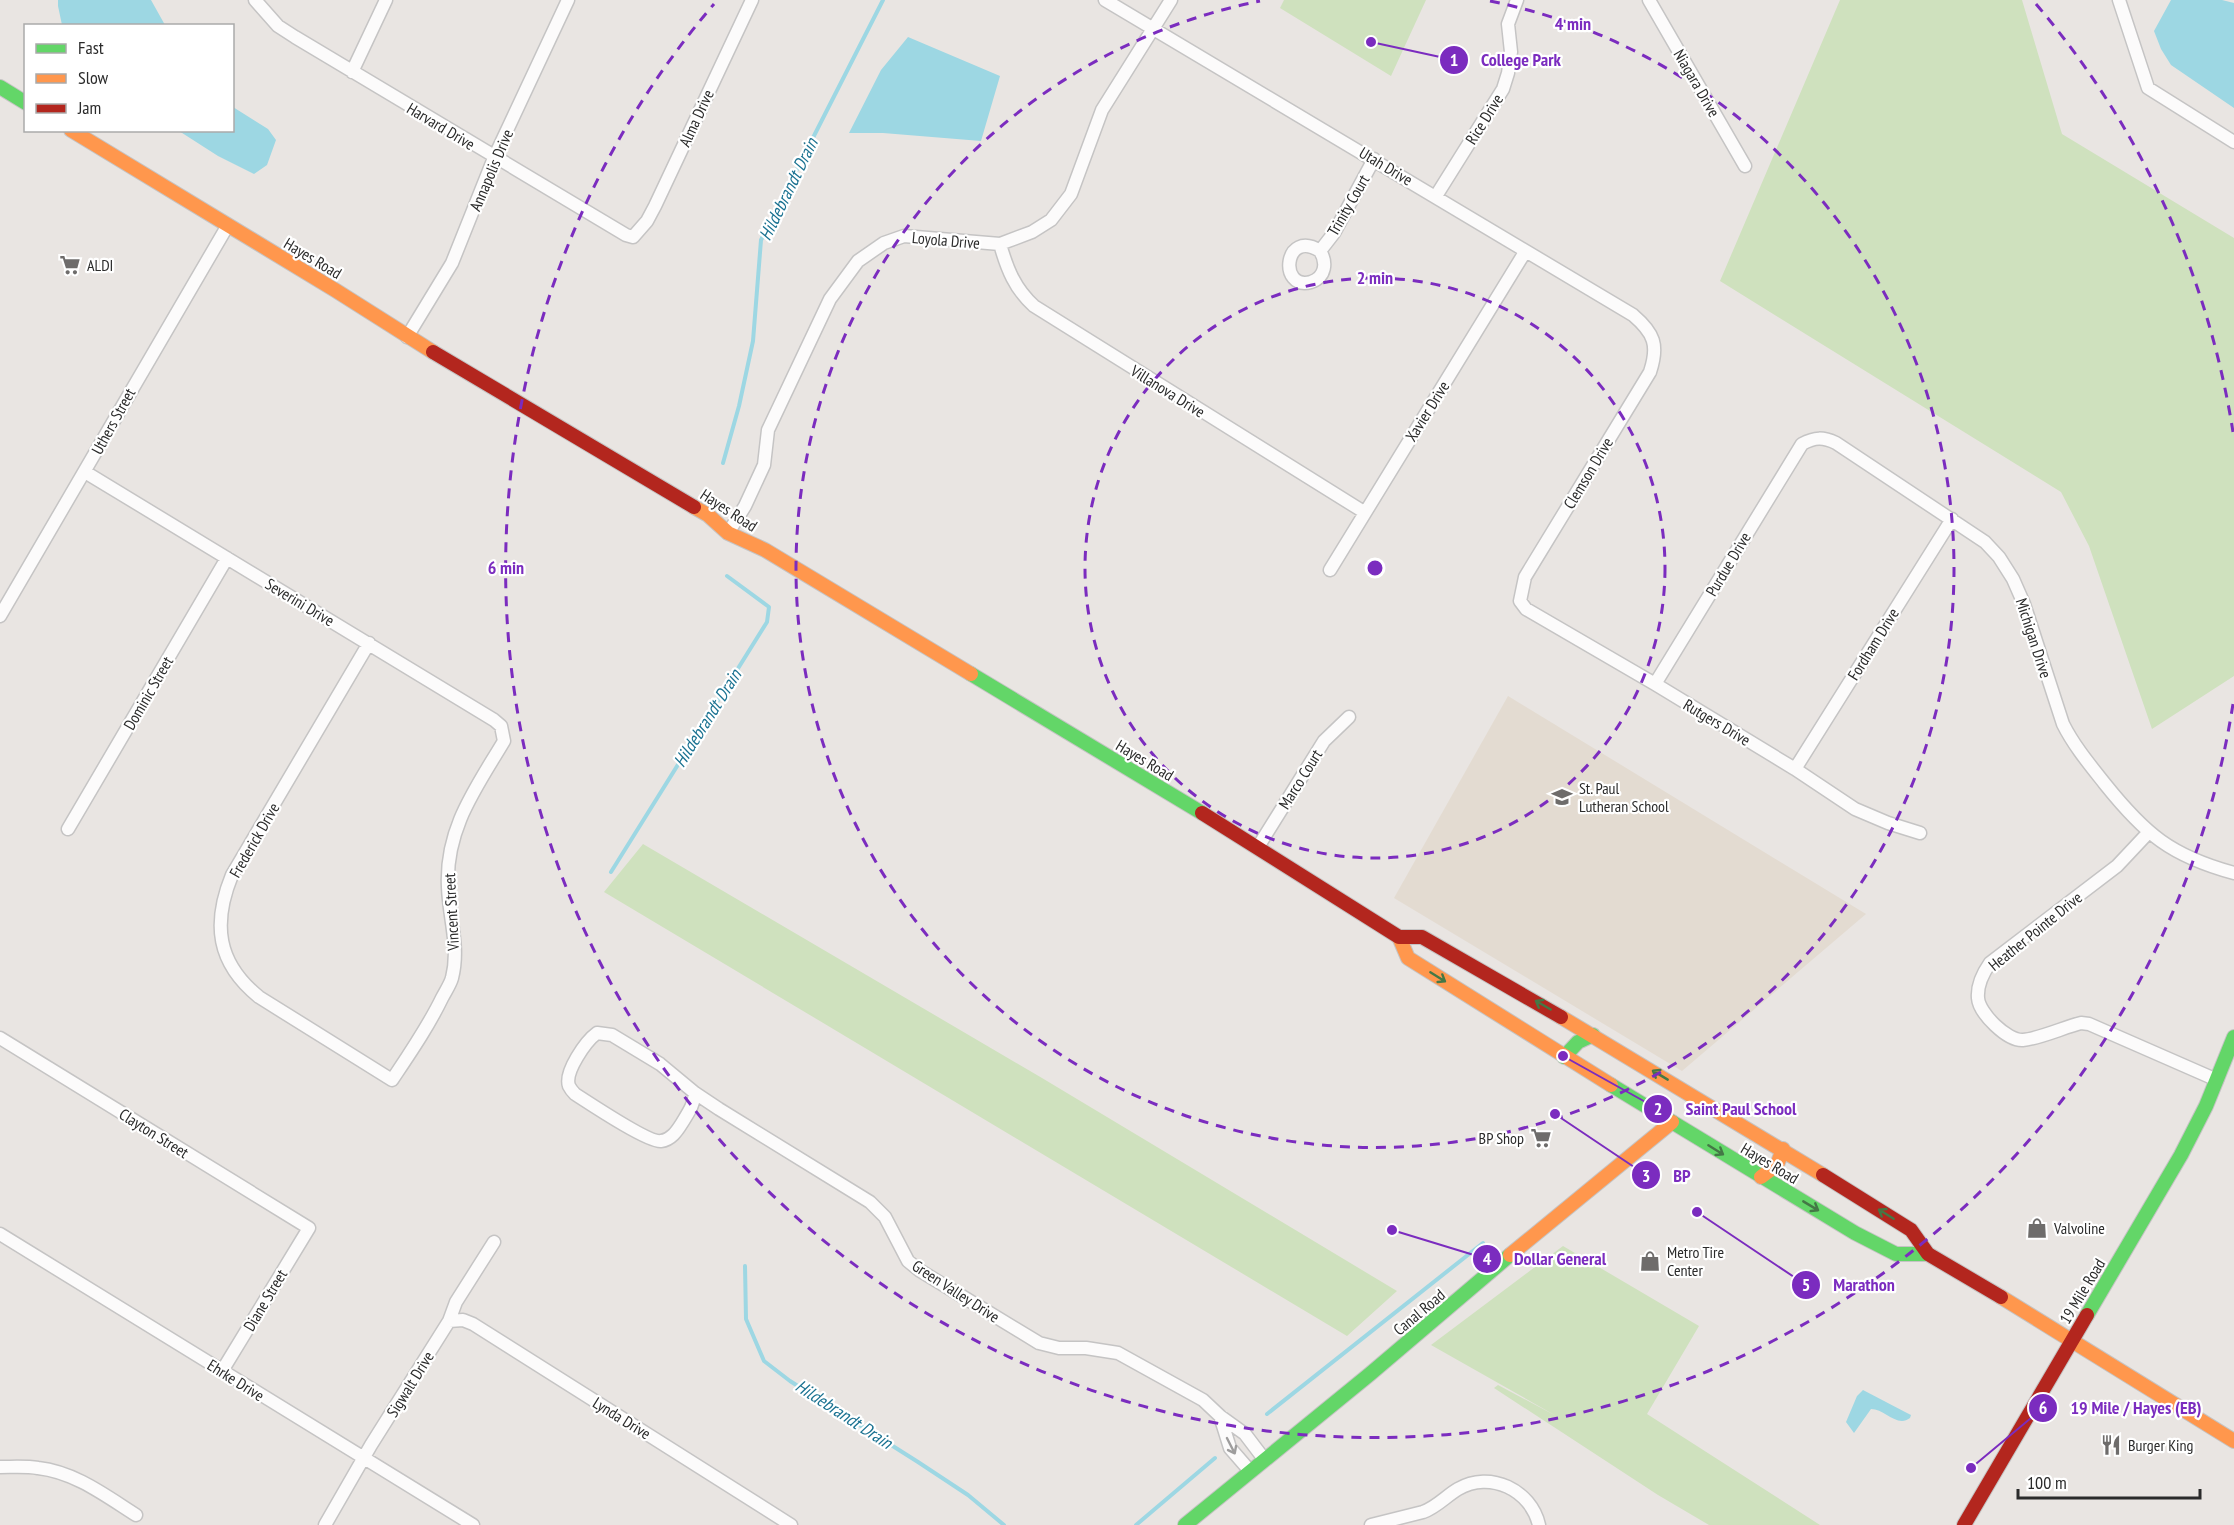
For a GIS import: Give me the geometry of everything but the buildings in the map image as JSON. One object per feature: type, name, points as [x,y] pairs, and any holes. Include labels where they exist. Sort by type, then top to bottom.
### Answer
[{"type":"street","name":"Harvard Drive","points":[[255,0],[278,26],[352,72],[494,159],[626,235],[633,237],[637,235]]},
{"type":"street","points":[[352,72],[386,0]]},
{"type":"street","name":"Annapolis Drive","points":[[407,337],[452,263],[494,159],[568,0]]},
{"type":"street","name":"Alma Drive","points":[[637,235],[655,206],[752,0]]},
{"type":"street","name":"Utah Drive","points":[[1106,0],[1633,315],[1646,326],[1654,345]]},
{"type":"street","name":"Loyola Drive","points":[[728,533],[745,506],[764,465],[768,430],[830,299],[858,261],[884,243],[904,236],[1000,244],[1032,232],[1052,220],[1071,194],[1102,110],[1171,0]]},
{"type":"street","name":"Rice Drive","points":[[1436,196],[1503,89],[1511,52],[1508,24],[1517,0]]},
{"type":"street","name":"Niagara Drive","points":[[1649,0],[1745,166]]},
{"type":"street","points":[[2119,0],[2148,88],[2234,142]]},
{"type":"street","points":[[0,87],[24,102]]},
{"type":"street","name":"Hayes Road","points":[[74,132],[407,337],[701,511],[728,533],[765,550],[1258,847],[1399,938],[1408,958],[1564,1057],[1761,1177],[1896,1254],[1928,1254]]},
{"type":"street","name":"Trinity Court","points":[[1320,251],[1334,233],[1374,159]]},
{"type":"street","name":"Uthers Street","points":[[0,616],[228,225]]},
{"type":"street","name":"Villanova Drive","points":[[1000,244],[1008,271],[1018,290],[1034,306],[1364,512]]},
{"type":"street","name":"Xavier Drive","points":[[1330,570],[1525,252]]},
{"type":"street","name":"Clemson Drive","points":[[1520,601],[1525,577],[1650,372],[1655,357],[1654,345]]},
{"type":"street","name":"Michigan Drive","points":[[1802,444],[1814,438],[1836,443],[1985,542],[1999,557],[2013,579],[2024,604],[2063,724],[2072,741],[2100,779],[2128,813],[2160,843],[2187,858],[2234,873]]},
{"type":"street","name":"Purdue Drive","points":[[1655,684],[1802,444]]},
{"type":"street","name":"Severini Drive","points":[[85,472],[494,720],[501,726],[504,741]]},
{"type":"street","name":"Fordham Drive","points":[[1795,769],[1952,519]]},
{"type":"street","name":"Dominic Street","points":[[68,829],[227,558]]},
{"type":"street","name":"Rutgers Drive","points":[[1520,601],[1526,609],[1795,769],[1855,809],[1888,824],[1920,833]]},
{"type":"street","name":"Frederick Drive","points":[[369,643],[232,875],[223,900],[220,929],[226,955],[232,968],[248,988],[392,1080]]},
{"type":"street","name":"Marco Court","points":[[1258,847],[1324,741],[1348,717]]},
{"type":"street","name":"Vincent Street","points":[[392,1080],[430,1023],[452,978],[455,933],[447,876],[451,844],[467,804],[504,741]]},
{"type":"street","name":"Heather Pointe Drive","points":[[2148,833],[2117,866],[1990,963],[1980,983],[1978,999],[1986,1015],[2012,1038],[2023,1040],[2081,1023],[2089,1024],[2217,1080]]},
{"type":"street","name":"Hayes Road","points":[[1399,938],[1422,937],[1593,1035],[1784,1149],[1911,1230],[1928,1254],[2073,1340],[2234,1441]]},
{"type":"street","name":"Green Valley Drive","points":[[695,1093],[694,1101],[675,1134],[661,1142],[645,1136],[574,1094],[569,1087],[568,1079],[570,1070],[589,1039],[597,1033],[606,1033],[660,1064],[695,1093],[870,1202],[885,1217],[908,1261],[935,1281],[1039,1343],[1059,1348],[1086,1348],[1118,1353],[1196,1395],[1245,1434],[1264,1459]]},
{"type":"street","points":[[1564,1057],[1578,1042],[1593,1035]]},
{"type":"street","name":"19 Mile Road","points":[[1964,1525],[2181,1155],[2217,1080],[2234,1037]]},
{"type":"street","name":"Clayton Street","points":[[0,1038],[309,1228]]},
{"type":"street","name":"Canal Road","points":[[1185,1525],[1672,1122]]},
{"type":"street","points":[[1761,1177],[1777,1166],[1784,1149]]},
{"type":"street","name":"Diane Street","points":[[222,1371],[309,1228]]},
{"type":"street","name":"Ehrke Drive","points":[[0,1234],[473,1525]]},
{"type":"street","name":"Sigwalt Drive","points":[[325,1525],[363,1458],[449,1322],[456,1302],[494,1242]]},
{"type":"street","name":"Lynda Drive","points":[[449,1322],[463,1320],[473,1324],[791,1525]]},
{"type":"street","points":[[1220,1416],[1230,1448],[1250,1471]]},
{"type":"street","points":[[0,1467],[39,1468],[62,1473],[85,1483],[136,1515]]},
{"type":"street","points":[[1371,1525],[1423,1512],[1431,1509],[1458,1489],[1487,1482],[1517,1491],[1529,1503],[1538,1522]]},
{"type":"shaded area","name":"St. Paul Lutheran School","points":[[1508,696],[1866,914],[1682,1071],[1394,898]]},
{"type":"green space","points":[[1284,0],[1426,0],[1391,76],[1280,8]]},
{"type":"green space","points":[[1840,0],[2022,0],[2062,134],[2234,238],[2234,676],[2152,729],[2089,546],[2061,492],[1720,281]]},
{"type":"green space","points":[[643,844],[1042,1078],[1397,1291],[1347,1336],[604,892]]},
{"type":"green space","points":[[1563,1246],[1699,1326],[1647,1414],[1820,1525],[1709,1525],[1658,1495],[1494,1388],[1498,1385],[1558,1417],[1431,1345]]},
{"type":"water","points":[[58,0],[151,0],[164,24],[62,24]]},
{"type":"water","points":[[2171,0],[2222,0],[2234,3],[2234,108],[2171,65],[2161,49],[2154,31]]},
{"type":"water","points":[[908,37],[1000,76],[981,141],[883,133],[849,133],[881,70]]},
{"type":"water","points":[[234,108],[268,129],[276,140],[267,165],[254,174],[218,156],[181,132],[234,132]]},
{"type":"water","points":[[1863,1390],[1911,1415],[1910,1418],[1900,1421],[1871,1409],[1854,1433],[1846,1422],[1857,1396]]},
{"type":"waterway","name":"Hildebrandt Drain","points":[[723,463],[739,406],[753,341],[761,240],[883,0]]},
{"type":"waterway","name":"Hildebrandt Drain","points":[[611,872],[767,622],[769,607],[727,576]]},
{"type":"waterway","points":[[1267,1414],[1483,1243]]},
{"type":"waterway","name":"Hildebrandt Drain","points":[[745,1266],[746,1319],[764,1361],[790,1381],[968,1495],[1004,1525]]},
{"type":"waterway","points":[[1136,1525],[1215,1458]]},
{"type":"traffic: fast","points":[[0,87],[24,102]]},
{"type":"traffic: fast","points":[[971,674],[1202,813]]},
{"type":"traffic: fast","points":[[1564,1057],[1578,1042],[1593,1035]]},
{"type":"traffic: fast","points":[[2087,1315],[2181,1155],[2206,1106],[2234,1037]]},
{"type":"traffic: fast","points":[[1611,1085],[1855,1233],[1896,1254],[1928,1254]]},
{"type":"traffic: fast","points":[[1185,1525],[1370,1374],[1510,1255]]},
{"type":"traffic: slow","points":[[74,132],[433,352]]},
{"type":"traffic: slow","points":[[694,507],[708,515],[728,533],[765,550],[971,674]]},
{"type":"traffic: slow","points":[[1399,937],[1408,958],[1611,1085]]},
{"type":"traffic: slow","points":[[1561,1017],[1823,1175]]},
{"type":"traffic: slow","points":[[1510,1255],[1672,1122]]},
{"type":"traffic: slow","points":[[1761,1177],[1777,1165],[1783,1149]]},
{"type":"traffic: slow","points":[[2001,1297],[2234,1441]]},
{"type":"traffic: jam","points":[[433,352],[694,507]]},
{"type":"traffic: jam","points":[[1202,813],[1399,937],[1422,937],[1561,1017]]},
{"type":"traffic: jam","points":[[1823,1175],[1911,1230],[1928,1254],[2001,1297]]},
{"type":"traffic: jam","points":[[1964,1525],[2087,1315]]},
{"type":"place","name":"College Park","points":[[1371,42]]},
{"type":"place","name":"ALDI","points":[[70,265]]},
{"type":"place","name":"St. Paul Lutheran School","points":[[1562,797]]},
{"type":"place","name":"Saint Paul School","points":[[1563,1056]]},
{"type":"place","name":"BP","points":[[1555,1114]]},
{"type":"place","name":"BP Shop","points":[[1541,1138]]},
{"type":"place","name":"Marathon","points":[[1697,1212]]},
{"type":"place","name":"Valvoline","points":[[2037,1228]]},
{"type":"place","name":"Dollar General","points":[[1392,1230]]},
{"type":"place","name":"Metro Tire Center","points":[[1650,1261]]},
{"type":"place","name":"Burger King","points":[[2111,1445]]},
{"type":"place","name":"19 Mile / Hayes (EB)","points":[[1971,1468]]}]
